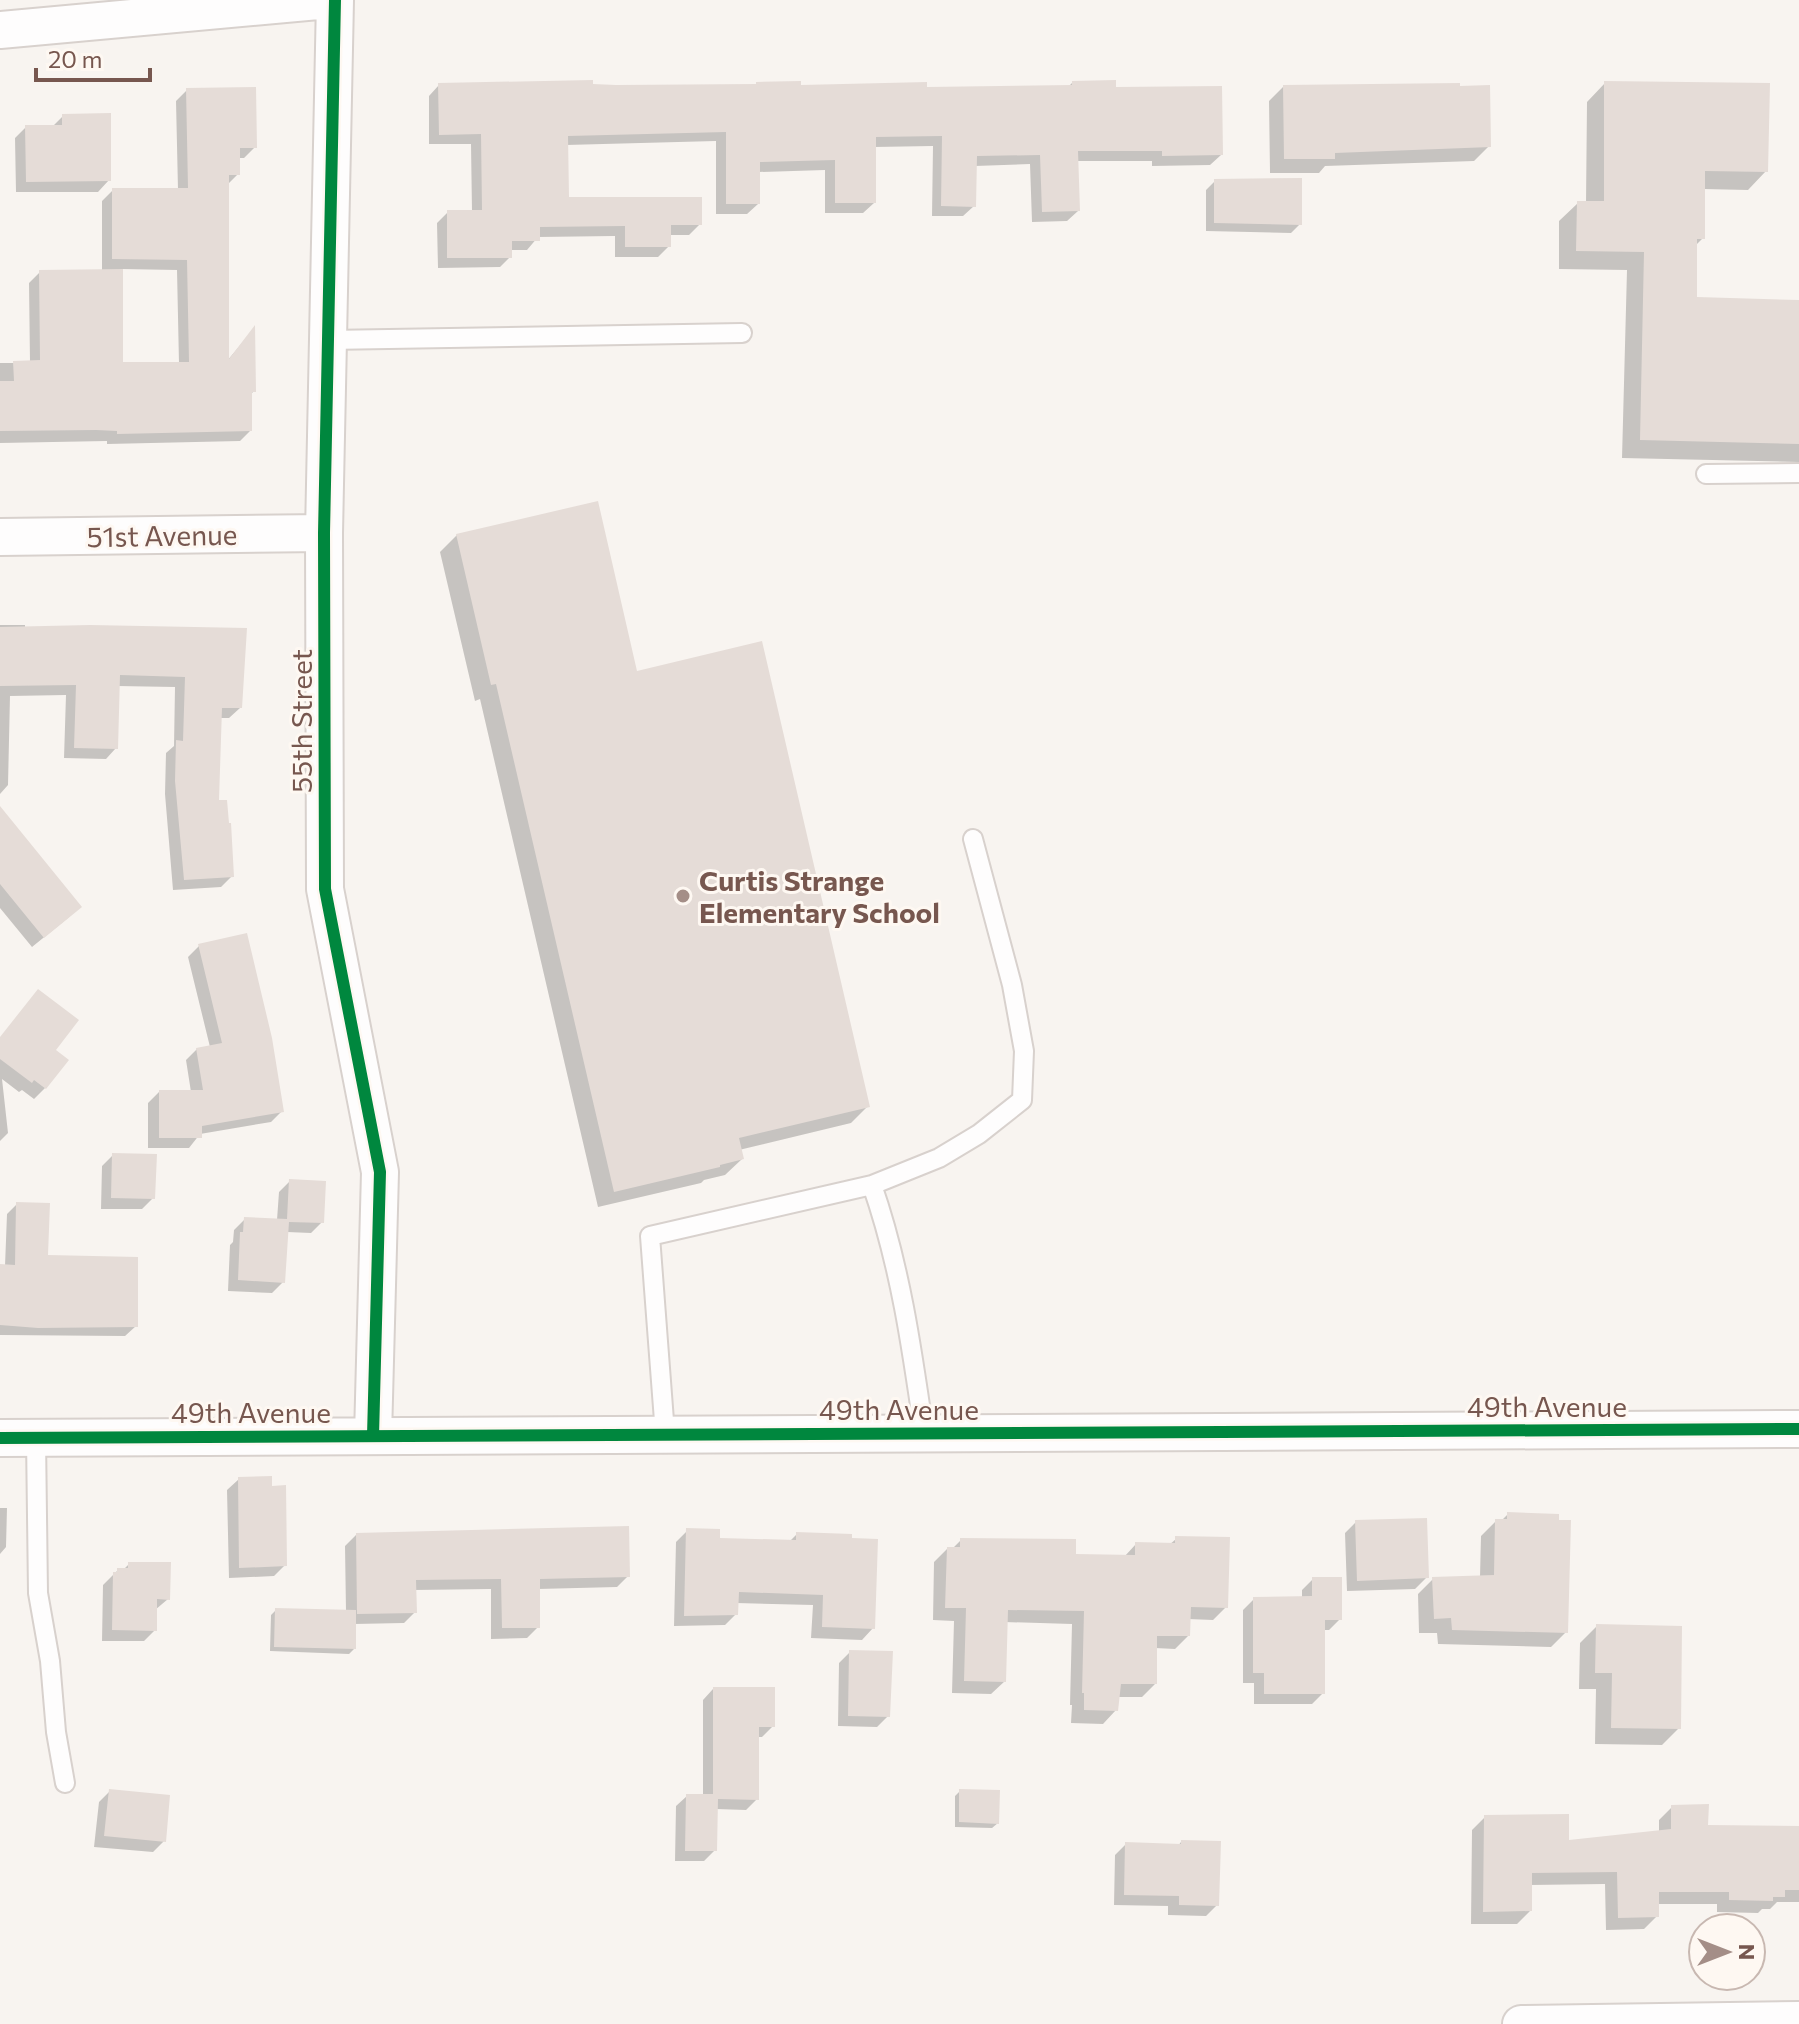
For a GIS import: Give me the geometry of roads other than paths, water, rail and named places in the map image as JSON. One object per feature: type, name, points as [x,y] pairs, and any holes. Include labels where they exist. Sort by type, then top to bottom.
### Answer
[{"type":"street","points":[[0,30],[329,0]]},
{"type":"street","name":"55th Street","points":[[335,0],[324,533],[325,889],[380,1172],[373,1436]]},
{"type":"street","name":"51st Avenue","points":[[0,537],[324,533]]},
{"type":"street","name":"49th Avenue","points":[[0,1438],[1799,1429]]},
{"type":"street","points":[[1521,2024],[1799,2020]]},
{"type":"lane","points":[[328,340],[742,333]]},
{"type":"lane","points":[[1706,474],[1799,473]]},
{"type":"lane","points":[[665,1434],[650,1236],[872,1185],[939,1158],[979,1134],[1022,1100],[1024,1051],[1012,985],[973,839]]},
{"type":"lane","points":[[872,1185],[884,1219],[910,1336],[924,1433]]},
{"type":"lane","points":[[36,1438],[38,1593],[65,1783]]},
{"type":"place","name":"Curtis Strange Elementary School","points":[[683,896]]}]
